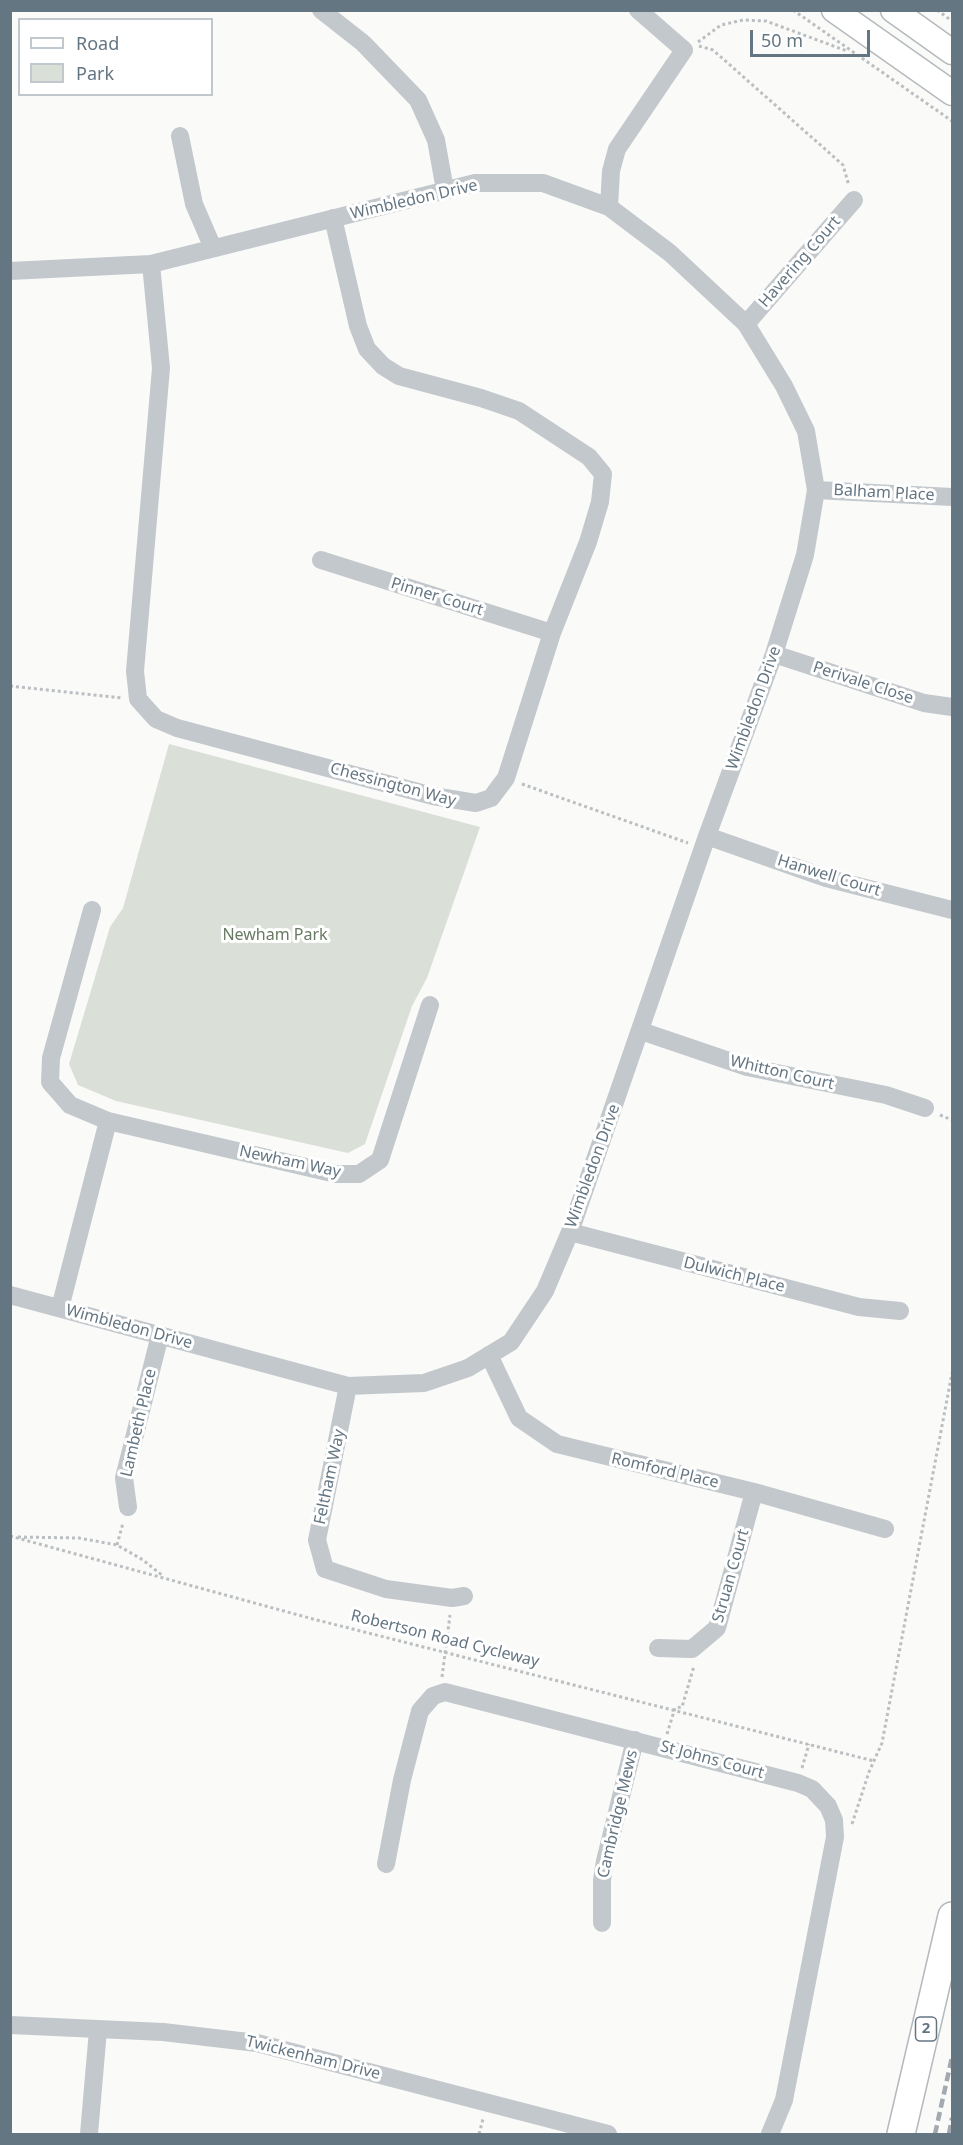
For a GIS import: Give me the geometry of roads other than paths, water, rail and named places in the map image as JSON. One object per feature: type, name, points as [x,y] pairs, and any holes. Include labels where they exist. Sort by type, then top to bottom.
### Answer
[{"type":"highway","name":"2","points":[[901,2134],[952,1916]]},
{"type":"main road","points":[[834,10],[952,93]]},
{"type":"main road","points":[[893,10],[952,52]]},
{"type":"street","points":[[321,10],[363,43],[418,100],[436,140],[445,190]]},
{"type":"street","points":[[609,207],[611,171],[617,149],[684,50],[638,10]]},
{"type":"street","points":[[180,136],[194,204],[213,248]]},
{"type":"street","name":"Wimbledon Drive","points":[[10,270],[150,264],[475,183],[543,183],[609,207],[670,253],[746,324],[784,386],[806,430],[816,490],[805,555],[774,654],[705,843],[570,1232],[545,1291],[512,1342],[468,1368],[424,1383],[348,1386],[10,1295]]},
{"type":"street","name":"Havering Court","points":[[746,324],[854,200]]},
{"type":"street","name":"Chessington Way","points":[[150,264],[161,368],[135,671],[138,699],[156,719],[177,728],[464,803],[476,803],[491,798],[506,778],[552,633],[591,532],[600,502],[603,474],[589,457],[519,411],[481,398],[399,376],[383,366],[367,349],[358,326],[333,218]]},
{"type":"street","name":"Balham Place","points":[[816,490],[952,497]]},
{"type":"street","name":"Pinner Court","points":[[321,560],[552,633]]},
{"type":"street","name":"Perivale Close","points":[[774,654],[924,704],[952,707]]},
{"type":"street","name":"Hanwell Court","points":[[705,843],[826,878],[952,910]]},
{"type":"street","name":"Newham Way","points":[[92,910],[51,1058],[50,1082],[70,1105],[108,1121],[336,1174],[358,1174],[380,1160],[430,1005]]},
{"type":"street","name":"Whitton Court","points":[[641,1031],[747,1067],[886,1095],[925,1108]]},
{"type":"street","points":[[60,1308],[108,1121]]},
{"type":"street","name":"Dulwich Place","points":[[570,1232],[859,1307],[900,1311]]},
{"type":"street","name":"Lambeth Place","points":[[128,1507],[124,1478],[160,1335]]},
{"type":"street","name":"Romford Place","points":[[489,1356],[519,1418],[557,1444],[754,1492],[885,1529]]},
{"type":"street","name":"Feltham Way","points":[[348,1386],[316,1540],[325,1569],[386,1588],[452,1598],[464,1596]]},
{"type":"street","name":"Struan Court","points":[[657,1648],[692,1649],[717,1628],[725,1606],[754,1492]]},
{"type":"street","name":"St Johns Court","points":[[386,1864],[402,1780],[420,1711],[428,1700],[439,1693],[452,1692],[798,1783],[819,1794],[834,1820],[835,1837],[784,2100],[770,2134]]},
{"type":"street","name":"Cambridge Mews","points":[[602,1923],[602,1880],[605,1861],[635,1740]]},
{"type":"street","name":"Twickenham Drive","points":[[10,2025],[163,2032],[272,2046],[608,2134]]},
{"type":"street","points":[[89,2134],[98,2030]]},
{"type":"railway","points":[[935,2134],[952,2057]]},
{"type":"railway","points":[[949,2134],[952,2118]]},
{"type":"park label","name":"Newham Park","points":[[275,935]]}]
